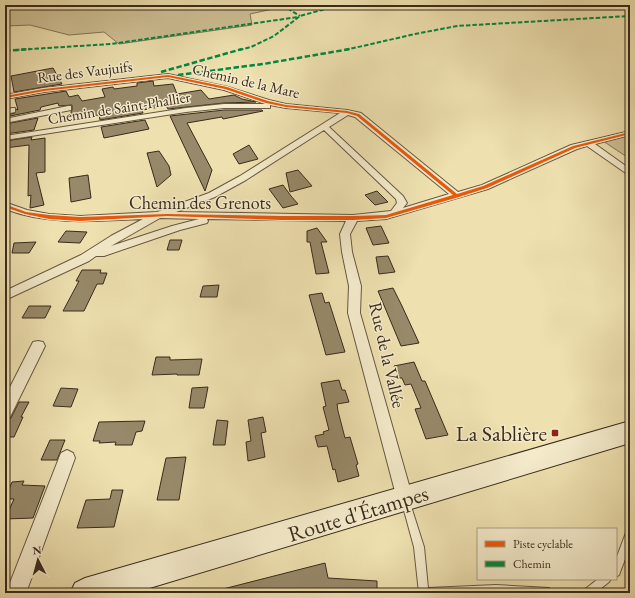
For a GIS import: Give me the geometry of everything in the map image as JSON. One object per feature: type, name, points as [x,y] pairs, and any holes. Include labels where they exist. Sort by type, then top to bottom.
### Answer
[{"type":"main road","name":"Route d'Étampes","points":[[85,593],[630,432]]},
{"type":"street","name":"Rue des Vaujuifs","points":[[5,97],[44,90],[168,76]]},
{"type":"street","name":"Chemin de la Mare","points":[[168,76],[226,88],[267,102],[286,106],[347,112],[358,115],[458,196]]},
{"type":"street","name":"Chemin de Saint-Phallier","points":[[5,138],[224,106],[286,106]]},
{"type":"street","points":[[5,121],[68,108]]},
{"type":"street","points":[[85,258],[115,238],[157,216],[212,195],[243,178],[347,112]]},
{"type":"street","points":[[324,126],[400,198],[402,203],[394,214]]},
{"type":"street","name":"Chemin des Grenots","points":[[6,208],[24,213],[49,217],[80,219],[157,216],[353,218],[394,214],[485,187],[574,147],[630,133]]},
{"type":"street","points":[[588,143],[630,173]]},
{"type":"street","points":[[5,296],[85,258],[176,228],[220,217]]},
{"type":"street","name":"Rue de la Vallée","points":[[353,218],[345,234],[354,286],[354,313],[405,499]]},
{"type":"street","points":[[5,412],[38,346]]},
{"type":"street","points":[[16,593],[67,458]]},
{"type":"lane","points":[[405,499],[419,547],[424,593],[496,590],[549,593]]},
{"type":"lane","points":[[617,569],[630,533]]},
{"type":"lane","points":[[587,593],[605,580]]},
{"type":"shaded area","points":[[5,5],[278,5],[282,7],[250,14],[252,25],[119,44],[104,32],[69,35],[30,25],[5,26]]},
{"type":"shaded area","points":[[630,135],[630,159],[603,141]]},
{"type":"building","points":[[53,68],[62,84],[14,92],[11,76]]},
{"type":"building","points":[[153,81],[154,86],[173,84],[177,94],[201,90],[209,99],[234,95],[242,99],[256,102],[224,103],[168,109],[166,106],[142,110],[143,113],[100,120],[99,115],[72,119],[72,105],[59,106],[58,103],[41,107],[40,110],[5,117],[5,115],[15,113],[16,109],[18,110],[15,99],[66,91],[69,97],[78,95],[82,101],[105,97],[102,89],[137,86],[137,83]]},
{"type":"building","points":[[224,110],[263,111],[223,119],[222,117],[187,123],[212,170],[205,191],[170,116]]},
{"type":"building","points":[[38,118],[34,130],[5,134],[5,124]]},
{"type":"building","points":[[145,120],[149,129],[104,138],[101,127]]},
{"type":"building","points":[[32,137],[31,140],[45,138],[45,172],[36,173],[44,205],[30,208],[31,195],[28,196],[29,145],[5,148],[5,141]]},
{"type":"building","points":[[249,145],[258,159],[239,164],[233,154]]},
{"type":"building","points":[[159,151],[169,166],[171,175],[157,187],[147,153]]},
{"type":"building","points":[[298,170],[312,186],[290,192],[286,173]]},
{"type":"building","points":[[88,175],[91,198],[71,202],[69,178]]},
{"type":"building","points":[[283,185],[298,204],[283,208],[269,189]]},
{"type":"building","points":[[377,191],[388,202],[375,205],[365,195]]},
{"type":"building","points":[[381,226],[389,243],[373,245],[366,228]]},
{"type":"building","points":[[317,228],[327,242],[321,242],[329,273],[316,274],[310,242],[307,242],[307,231]]},
{"type":"building","points":[[66,231],[87,232],[80,243],[58,242]]},
{"type":"building","points":[[170,240],[182,240],[179,250],[167,250]]},
{"type":"building","points":[[36,242],[29,253],[12,253],[14,243]]},
{"type":"building","points":[[388,256],[395,272],[379,274],[376,257]]},
{"type":"building","points":[[82,270],[101,270],[100,273],[107,273],[103,284],[97,284],[84,311],[63,311],[79,281],[76,281]]},
{"type":"building","points":[[219,285],[217,297],[200,297],[203,286]]},
{"type":"building","points":[[393,288],[419,343],[401,346],[378,291]]},
{"type":"building","points":[[322,293],[325,303],[329,302],[345,352],[326,355],[309,295]]},
{"type":"building","points":[[29,306],[51,306],[45,318],[22,318]]},
{"type":"building","points":[[156,357],[170,357],[170,360],[202,359],[199,375],[152,375]]},
{"type":"building","points":[[414,362],[422,381],[425,381],[448,435],[426,439],[415,409],[421,408],[411,384],[405,385],[402,378],[399,378],[394,366]]},
{"type":"building","points":[[339,380],[342,390],[345,390],[349,402],[337,404],[338,411],[345,438],[350,437],[358,464],[356,465],[359,476],[338,482],[335,469],[333,470],[327,446],[318,447],[315,436],[324,434],[323,432],[329,430],[323,407],[326,406],[321,383]]},
{"type":"building","points":[[208,387],[204,408],[189,408],[192,388]]},
{"type":"building","points":[[61,388],[78,389],[71,407],[53,406]]},
{"type":"building","points":[[19,402],[29,402],[21,417],[23,417],[14,437],[5,437],[5,421],[11,418]]},
{"type":"building","points":[[263,417],[266,432],[261,433],[265,457],[248,461],[246,442],[251,441],[248,420]]},
{"type":"building","points":[[217,420],[228,421],[225,445],[213,445]]},
{"type":"building","points":[[145,421],[142,431],[136,432],[132,445],[115,445],[116,442],[99,443],[100,441],[93,441],[99,422]]},
{"type":"building","points":[[50,440],[65,440],[57,460],[41,460]]},
{"type":"building","points":[[186,457],[179,500],[157,500],[166,458]]},
{"type":"building","points":[[24,481],[22,485],[45,486],[33,518],[5,519],[14,499],[5,499],[12,482]]},
{"type":"building","points":[[112,490],[123,490],[114,527],[77,528],[86,500],[110,499]]},
{"type":"building","points":[[325,563],[328,578],[377,581],[377,593],[224,593],[223,589]]},
{"type":"marked path","points":[[282,5],[300,16]]},
{"type":"marked path","points":[[161,72],[251,47],[274,36],[300,16],[340,5]]},
{"type":"marked path","points":[[178,75],[305,58],[457,26],[630,16]]},
{"type":"marked path","points":[[5,51],[111,44],[298,17]]},
{"type":"cycle path","points":[[5,97],[44,90],[168,76],[226,88],[267,102],[286,106],[347,112],[358,115],[457,196]]},
{"type":"cycle path","points":[[7,206],[25,213],[49,217],[80,219],[167,215],[282,218],[353,218],[386,216],[485,187],[574,147],[630,133]]},
{"type":"place","name":"La Sablière","points":[[555,433]]}]
